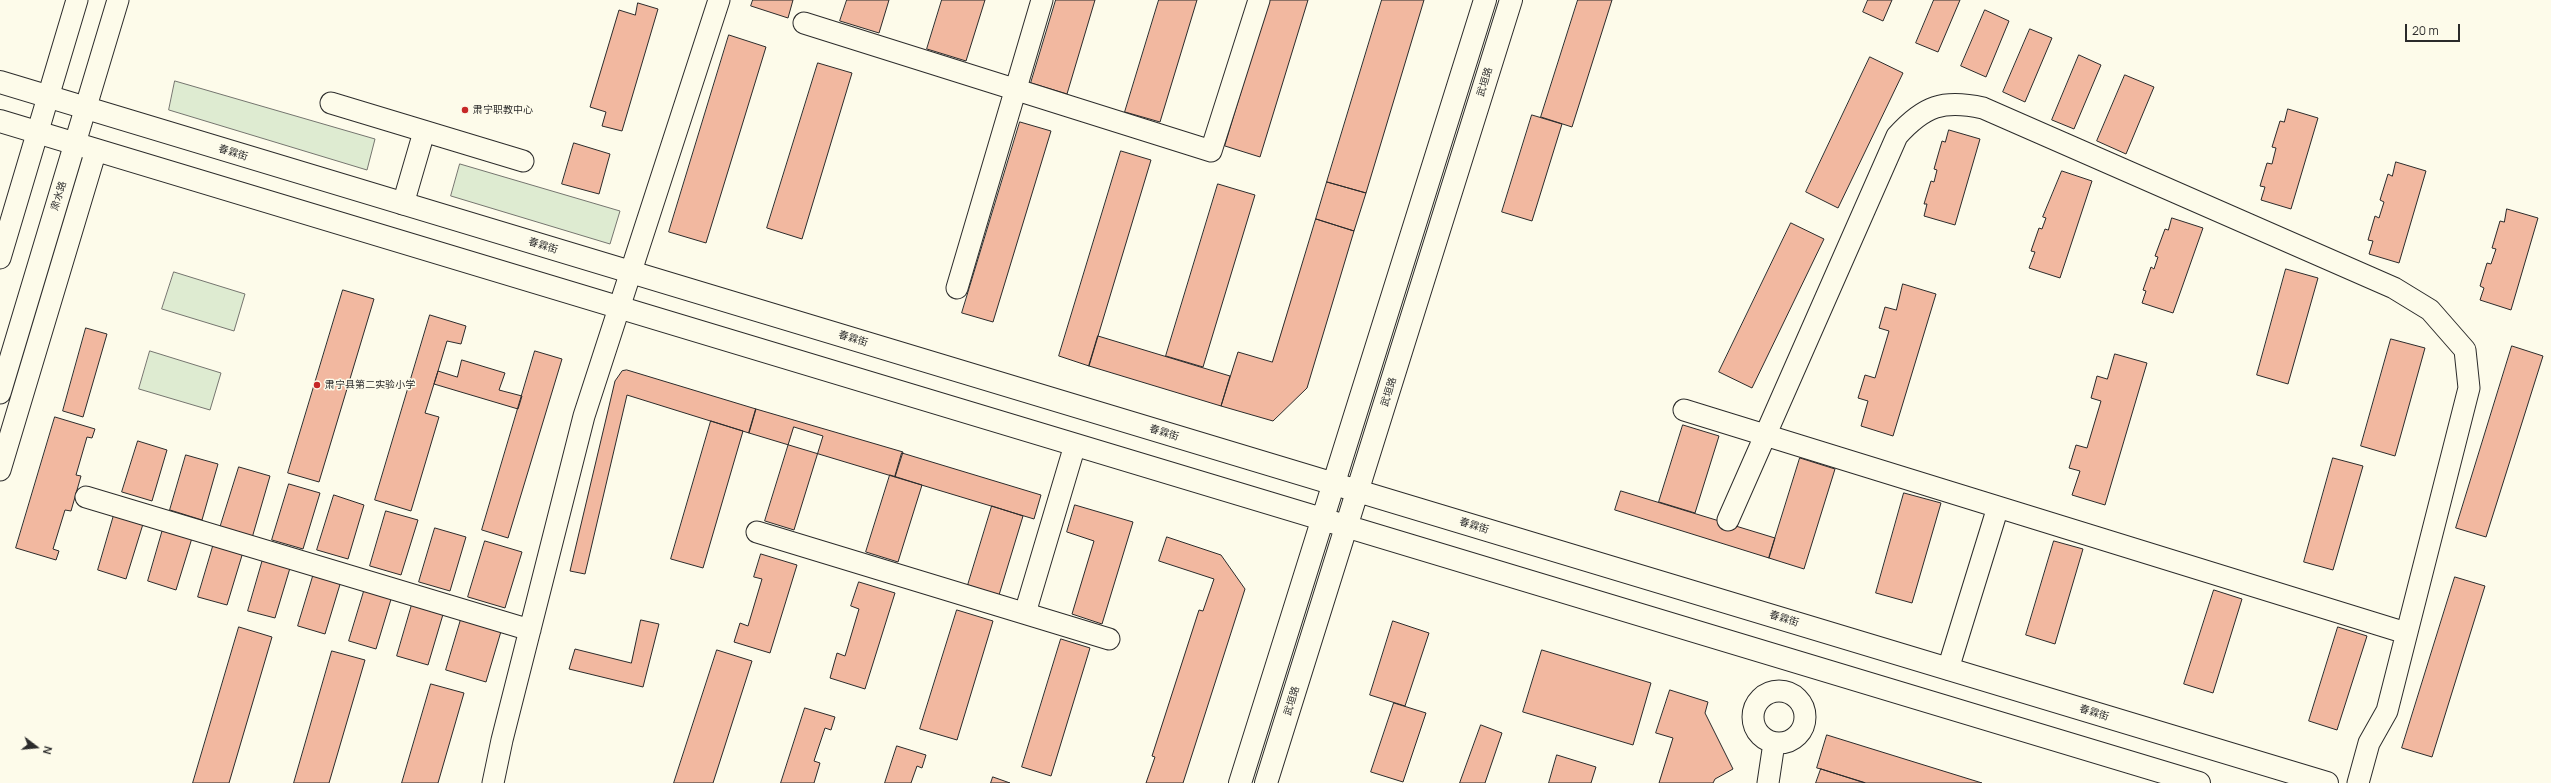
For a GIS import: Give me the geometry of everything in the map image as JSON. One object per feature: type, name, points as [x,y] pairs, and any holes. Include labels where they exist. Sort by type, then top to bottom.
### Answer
[{"type":"main road","points":[[1240,783],[1485,0]]},
{"type":"main road","name":"武垣路","points":[[1266,783],[1511,0]]},
{"type":"main road","name":"春霖街","points":[[0,82],[2327,783]]},
{"type":"main road","points":[[0,121],[2199,783]]},
{"type":"street","points":[[0,258],[77,0]]},
{"type":"street","name":"肃水路","points":[[0,393],[118,0]]},
{"type":"street","points":[[493,783],[584,416],[719,0]]},
{"type":"street","points":[[957,288],[1042,0]]},
{"type":"street","points":[[804,23],[1211,150],[1259,0]]},
{"type":"street","points":[[331,103],[523,162]]},
{"type":"street","points":[[1728,520],[1897,136],[1910,121],[1944,104],[1960,103],[1983,108],[2394,288],[2430,310],[2465,350],[2468,388],[2387,711],[2369,743],[2358,783]]},
{"type":"street","points":[[403,204],[424,132]]},
{"type":"street","points":[[0,470],[96,150]]},
{"type":"street","points":[[1684,410],[2406,633]]},
{"type":"street","points":[[1025,614],[1075,445]]},
{"type":"street","points":[[86,497],[530,630]]},
{"type":"street","points":[[1948,669],[1998,507]]},
{"type":"street","points":[[757,532],[1108,639]]},
{"type":"street","points":[[1788,691],[1796,662]]},
{"type":"street","points":[[1774,691],[1788,691],[1801,701],[1805,709],[1804,725],[1794,739],[1774,743],[1762,736],[1756,729],[1754,712],[1762,696],[1774,691]]},
{"type":"street","points":[[1768,783],[1774,743]]},
{"type":"green space","points":[[175,81],[375,139],[367,170],[169,110]]},
{"type":"green space","points":[[460,164],[620,211],[610,244],[451,196]]},
{"type":"green space","points":[[174,272],[245,294],[234,331],[162,309]]},
{"type":"green space","points":[[150,351],[221,373],[210,410],[139,389]]},
{"type":"building","points":[[753,0],[793,0],[788,18],[751,6]]},
{"type":"building","points":[[847,0],[889,0],[879,33],[840,21]]},
{"type":"building","points":[[942,0],[985,0],[966,61],[927,49]]},
{"type":"building","points":[[1056,0],[1095,0],[1067,94],[1031,83]]},
{"type":"building","points":[[1159,0],[1197,0],[1160,122],[1125,112]]},
{"type":"building","points":[[1269,0],[1308,0],[1260,157],[1225,146]]},
{"type":"building","points":[[1382,0],[1424,0],[1366,193],[1327,182]]},
{"type":"building","points":[[1578,0],[1612,0],[1572,127],[1541,117]]},
{"type":"building","points":[[1868,0],[1892,0],[1883,21],[1863,12]]},
{"type":"building","points":[[1934,0],[1960,0],[1938,52],[1916,43]]},
{"type":"building","points":[[638,3],[658,9],[622,131],[602,126],[606,112],[590,107],[619,10],[635,15]]},
{"type":"building","points":[[1985,10],[2009,21],[1986,77],[1961,66]]},
{"type":"building","points":[[2030,29],[2052,38],[2025,102],[2003,92]]},
{"type":"building","points":[[729,35],[766,47],[706,243],[669,232]]},
{"type":"building","points":[[2079,55],[2101,65],[2074,129],[2052,120]]},
{"type":"building","points":[[1870,57],[1903,73],[1838,208],[1806,192]]},
{"type":"building","points":[[818,63],[852,73],[802,239],[767,228]]},
{"type":"building","points":[[2125,75],[2154,87],[2126,154],[2097,141]]},
{"type":"building","points":[[2288,109],[2318,118],[2291,209],[2261,200],[2265,187],[2260,186],[2267,163],[2272,164],[2276,148],[2272,147],[2280,121],[2284,122]]},
{"type":"building","points":[[1532,115],[1562,124],[1532,221],[1502,212]]},
{"type":"building","points":[[1020,122],[1051,131],[993,322],[962,313]]},
{"type":"building","points":[[1949,130],[1980,139],[1955,225],[1924,216],[1927,204],[1924,204],[1931,181],[1934,182],[1937,170],[1934,169],[1942,141],[1945,142]]},
{"type":"building","points":[[574,143],[610,154],[599,194],[562,184]]},
{"type":"building","points":[[1121,151],[1151,160],[1089,366],[1059,356]]},
{"type":"building","points":[[2396,162],[2426,171],[2399,263],[2369,254],[2373,241],[2368,240],[2375,216],[2379,218],[2384,202],[2380,200],[2388,174],[2392,176]]},
{"type":"building","points":[[2062,171],[2092,181],[2060,278],[2029,268],[2035,252],[2031,251],[2039,228],[2042,229],[2046,218],[2043,217]]},
{"type":"building","points":[[1327,182],[1366,193],[1354,231],[1316,219]]},
{"type":"building","points":[[1218,184],[1255,195],[1203,367],[1166,356]]},
{"type":"building","points":[[2507,209],[2538,218],[2511,310],[2480,300],[2484,288],[2480,286],[2487,263],[2491,264],[2496,249],[2492,248],[2500,221],[2504,222]]},
{"type":"building","points":[[2172,218],[2203,228],[2173,313],[2142,303],[2146,291],[2143,290],[2151,267],[2154,269],[2158,257],[2155,256],[2165,229],[2168,230]]},
{"type":"building","points":[[1316,219],[1354,231],[1307,388],[1273,421],[1221,406],[1238,352],[1272,362]]},
{"type":"building","points":[[1791,223],[1824,239],[1752,388],[1719,372]]},
{"type":"building","points":[[2286,269],[2318,278],[2288,384],[2257,375]]},
{"type":"building","points":[[1903,284],[1936,294],[1893,436],[1861,426],[1868,401],[1858,398],[1865,375],[1875,378],[1889,331],[1879,328],[1885,307],[1896,310]]},
{"type":"building","points":[[343,290],[374,299],[319,482],[288,473]]},
{"type":"building","points":[[430,315],[466,326],[461,344],[447,341],[425,413],[439,417],[411,511],[375,500]]},
{"type":"building","points":[[86,328],[107,334],[83,417],[63,411]]},
{"type":"building","points":[[1098,336],[1230,376],[1221,406],[1089,366]]},
{"type":"building","points":[[2391,339],[2425,348],[2395,456],[2361,446]]},
{"type":"building","points":[[2512,346],[2543,356],[2486,537],[2456,528]]},
{"type":"building","points":[[535,351],[562,359],[508,538],[482,530]]},
{"type":"building","points":[[2115,354],[2147,363],[2105,505],[2072,495],[2080,471],[2069,468],[2076,445],[2087,448],[2101,401],[2091,398],[2097,376],[2107,379]]},
{"type":"building","points":[[462,360],[505,373],[499,390],[522,396],[518,409],[434,384],[438,371],[457,377]]},
{"type":"building","points":[[627,370],[756,409],[749,433],[627,395],[585,574],[570,571],[615,381],[622,371]]},
{"type":"building","points":[[756,409],[903,452],[895,477],[749,433]]},
{"type":"building","points":[[55,417],[95,429],[92,438],[87,437],[76,475],[81,476],[71,511],[65,510],[53,549],[59,551],[56,560],[16,548]]},
{"type":"building","points":[[711,421],[743,431],[703,568],[671,559]]},
{"type":"building","points":[[1683,425],[1719,436],[1695,513],[1659,502]]},
{"type":"building","points":[[794,427],[823,436],[794,530],[765,521]]},
{"type":"building","points":[[138,441],[167,450],[152,501],[122,492]]},
{"type":"building","points":[[902,453],[1041,495],[1034,519],[895,477]]},
{"type":"building","points":[[186,455],[218,464],[202,520],[170,510]]},
{"type":"building","points":[[1800,458],[1835,469],[1804,569],[1769,558]]},
{"type":"building","points":[[2333,458],[2363,466],[2333,570],[2304,562]]},
{"type":"building","points":[[239,467],[270,476],[252,538],[220,528]]},
{"type":"building","points":[[890,475],[922,485],[898,562],[866,552]]},
{"type":"building","points":[[289,484],[320,493],[303,549],[272,540]]},
{"type":"building","points":[[1621,491],[1775,538],[1769,558],[1615,510]]},
{"type":"building","points":[[1904,493],[1941,503],[1912,603],[1876,593]]},
{"type":"building","points":[[334,495],[364,505],[348,559],[317,550]]},
{"type":"building","points":[[1075,505],[1133,522],[1102,624],[1072,614],[1094,541],[1067,532]]},
{"type":"building","points":[[992,506],[1023,516],[999,595],[968,585]]},
{"type":"building","points":[[386,511],[418,520],[401,575],[370,566]]},
{"type":"building","points":[[114,515],[143,524],[126,579],[98,570]]},
{"type":"building","points":[[435,528],[466,537],[450,591],[419,582]]},
{"type":"building","points":[[163,529],[192,538],[176,590],[148,581]]},
{"type":"building","points":[[1167,537],[1221,555],[1245,589],[1183,783],[1146,783],[1155,757],[1152,756],[1199,610],[1203,611],[1214,579],[1159,561]]},
{"type":"building","points":[[485,541],[522,552],[505,608],[468,597]]},
{"type":"building","points":[[2054,541],[2083,549],[2055,644],[2026,635]]},
{"type":"building","points":[[214,543],[243,552],[227,605],[198,597]]},
{"type":"building","points":[[761,554],[797,565],[770,653],[734,642],[740,623],[748,626],[762,579],[754,577]]},
{"type":"building","points":[[263,559],[290,568],[275,618],[248,611]]},
{"type":"building","points":[[314,573],[341,581],[325,634],[298,626]]},
{"type":"building","points":[[2455,577],[2485,586],[2432,757],[2402,748]]},
{"type":"building","points":[[859,582],[895,593],[865,689],[830,678],[837,653],[845,656],[859,609],[851,606]]},
{"type":"building","points":[[365,588],[392,596],[376,649],[349,641]]},
{"type":"building","points":[[2214,590],[2242,599],[2213,693],[2184,684]]},
{"type":"building","points":[[413,601],[444,611],[428,665],[397,656]]},
{"type":"building","points":[[957,610],[993,621],[957,740],[920,729]]},
{"type":"building","points":[[462,616],[502,628],[486,682],[446,670]]},
{"type":"building","points":[[641,620],[659,624],[643,687],[569,669],[575,649],[631,663]]},
{"type":"building","points":[[1393,621],[1429,633],[1405,706],[1370,695]]},
{"type":"building","points":[[239,627],[272,637],[229,783],[193,783]]},
{"type":"building","points":[[2338,627],[2367,636],[2337,730],[2309,721]]},
{"type":"building","points":[[1061,639],[1090,648],[1051,776],[1022,767]]},
{"type":"building","points":[[717,650],[752,661],[713,783],[674,783]]},
{"type":"building","points":[[1542,650],[1651,683],[1633,745],[1523,712]]},
{"type":"building","points":[[332,651],[365,660],[329,783],[294,783]]},
{"type":"building","points":[[431,684],[464,693],[438,783],[402,783]]},
{"type":"building","points":[[1670,690],[1708,702],[1705,713],[1733,769],[1715,779],[1713,783],[1659,783],[1673,738],[1656,733]]},
{"type":"building","points":[[1394,703],[1426,713],[1403,782],[1371,772]]},
{"type":"building","points":[[805,708],[835,717],[831,730],[825,728],[814,761],[820,763],[814,783],[781,783]]},
{"type":"building","points":[[1481,725],[1502,733],[1485,783],[1460,783]]},
{"type":"building","points":[[1827,735],[1982,783],[1866,783],[1817,768]]},
{"type":"building","points":[[897,746],[926,755],[922,768],[917,766],[911,783],[885,783]]},
{"type":"building","points":[[1557,755],[1596,767],[1591,783],[1549,783]]},
{"type":"building","points":[[1821,769],[1865,783],[1816,783]]},
{"type":"building","points":[[993,777],[1010,783],[991,783]]},
{"type":"place","name":"肃宁职教中心","points":[[465,110]]},
{"type":"place","name":"肃宁县第二实验小学","points":[[317,385]]}]
